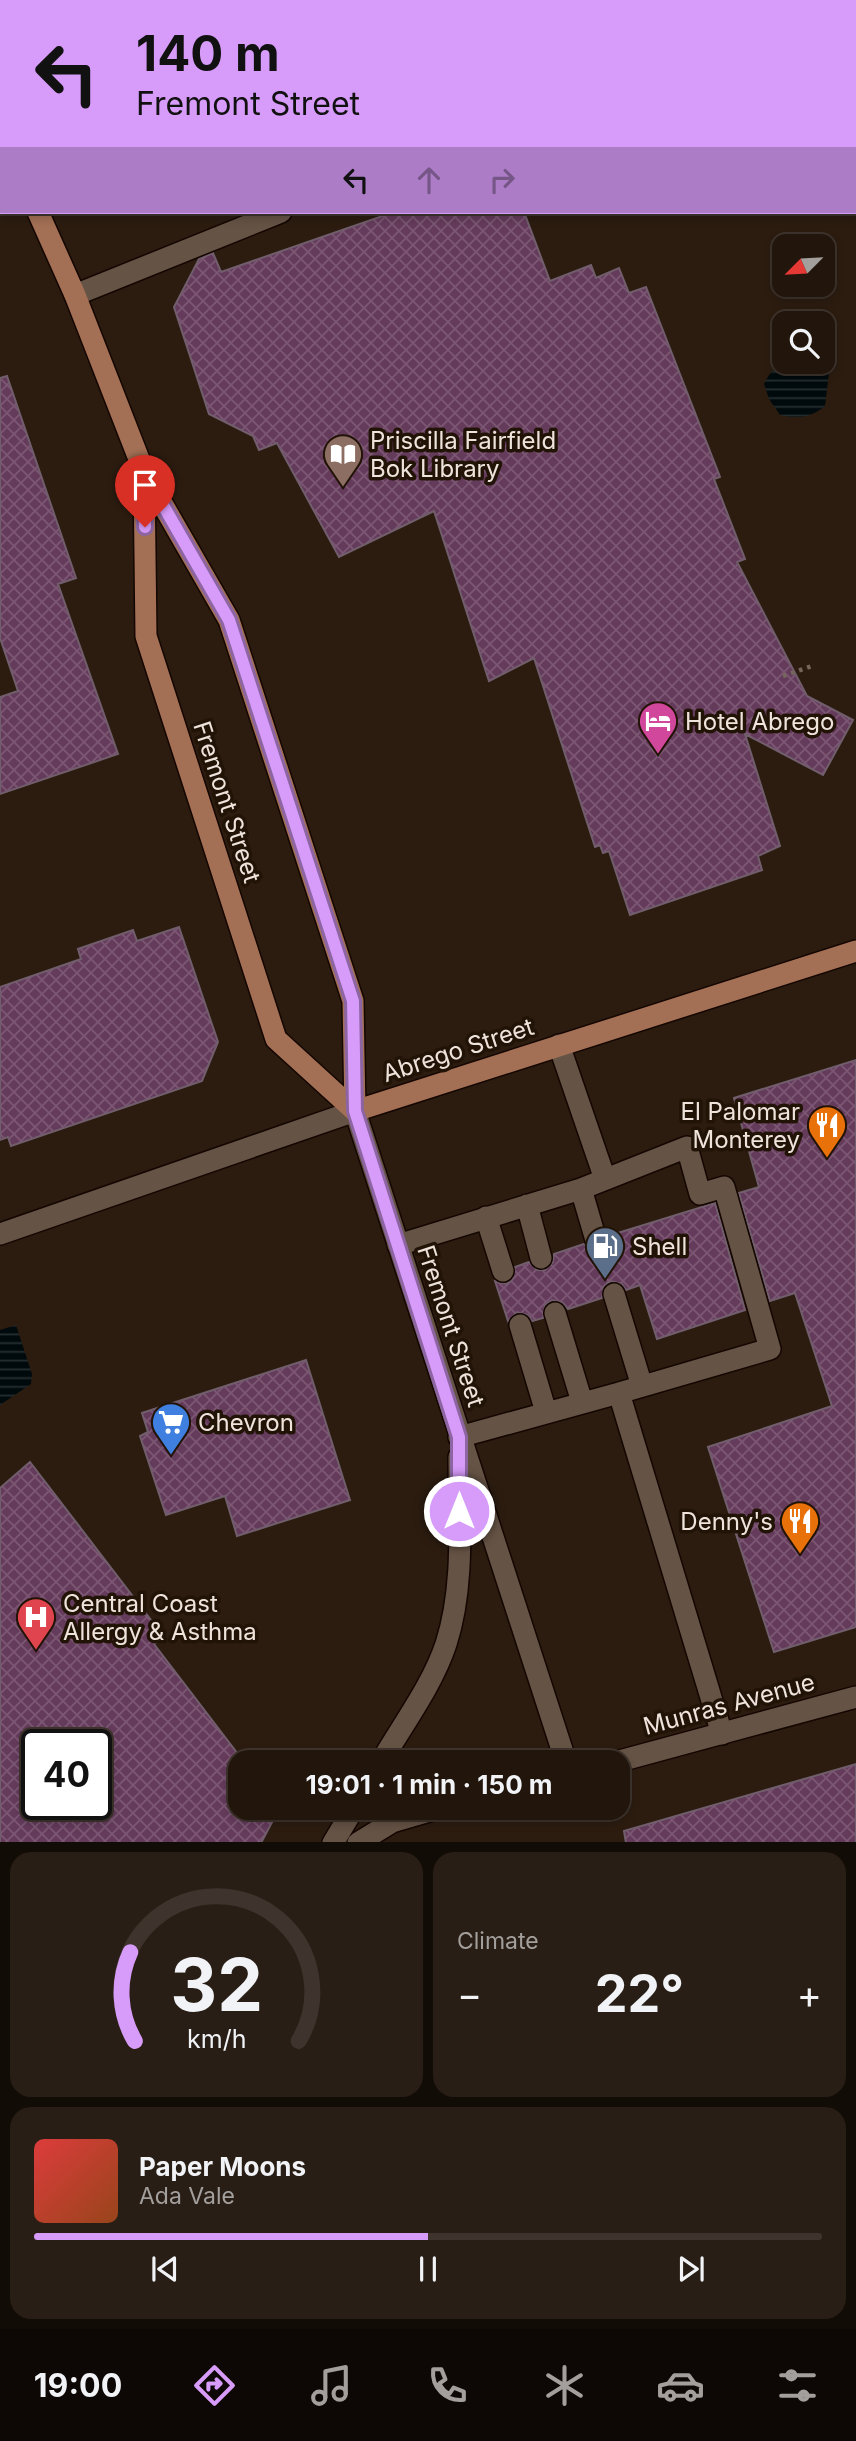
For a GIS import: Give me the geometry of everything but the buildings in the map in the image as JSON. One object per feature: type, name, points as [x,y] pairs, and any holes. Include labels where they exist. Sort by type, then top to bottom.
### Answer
[{"type":"main road","name":"Fremont Street","points":[[39,214],[75,295],[144,472],[229,620],[353,1001],[355,1111]]},
{"type":"main road","name":"Fremont Street","points":[[144,472],[146,636],[276,1039],[355,1111]]},
{"type":"main road","name":"Abrego Street","points":[[355,1111],[856,951]]},
{"type":"street","points":[[75,295],[276,214]]},
{"type":"street","points":[[559,1045],[605,1179]]},
{"type":"street","name":"Abrego Street","points":[[0,1234],[355,1111]]},
{"type":"street","name":"Fremont Street","points":[[355,1111],[562,1750]]},
{"type":"street","points":[[398,1245],[581,1188],[687,1147],[700,1194],[724,1187],[770,1349],[459,1437]]},
{"type":"street","points":[[581,1188],[596,1240]]},
{"type":"street","points":[[527,1205],[541,1258]]},
{"type":"street","points":[[486,1217],[503,1271]]},
{"type":"street","points":[[614,1294],[642,1386]]},
{"type":"street","points":[[555,1313],[582,1402]]},
{"type":"street","points":[[520,1325],[546,1412]]},
{"type":"street","points":[[619,1393],[722,1734]]},
{"type":"street","name":"Fremont Street","points":[[388,1750],[432,1675],[445,1646],[452,1619],[458,1585],[459,1437]]},
{"type":"street","name":"Munras Avenue","points":[[630,1758],[856,1697]]},
{"type":"street","points":[[334,1842],[347,1820]]},
{"type":"street","points":[[360,1842],[399,1820]]},
{"type":"path","points":[[783,676],[812,666]]},
{"type":"shaded area","points":[[772,372],[829,374],[825,406],[804,416],[780,415],[769,399],[764,384]]},
{"type":"shaded area","points":[[16,1325],[32,1374],[31,1384],[0,1405],[0,1330]]},
{"type":"place","name":"Priscilla Fairfield Bok Library","points":[[343,488]]},
{"type":"place","name":"Hotel Abrego","points":[[658,755]]},
{"type":"place","name":"El Palomar Monterey","points":[[827,1159]]},
{"type":"place","name":"Shell","points":[[605,1280]]},
{"type":"place","name":"Chevron","points":[[171,1456]]},
{"type":"place","name":"Denny's","points":[[800,1555]]},
{"type":"place","name":"Central Coast Allergy & Asthma","points":[[36,1651]]},
{"type":"route","points":[[145,527],[144,472],[229,620],[353,1001],[355,1111],[459,1437],[459,1511]]}]
